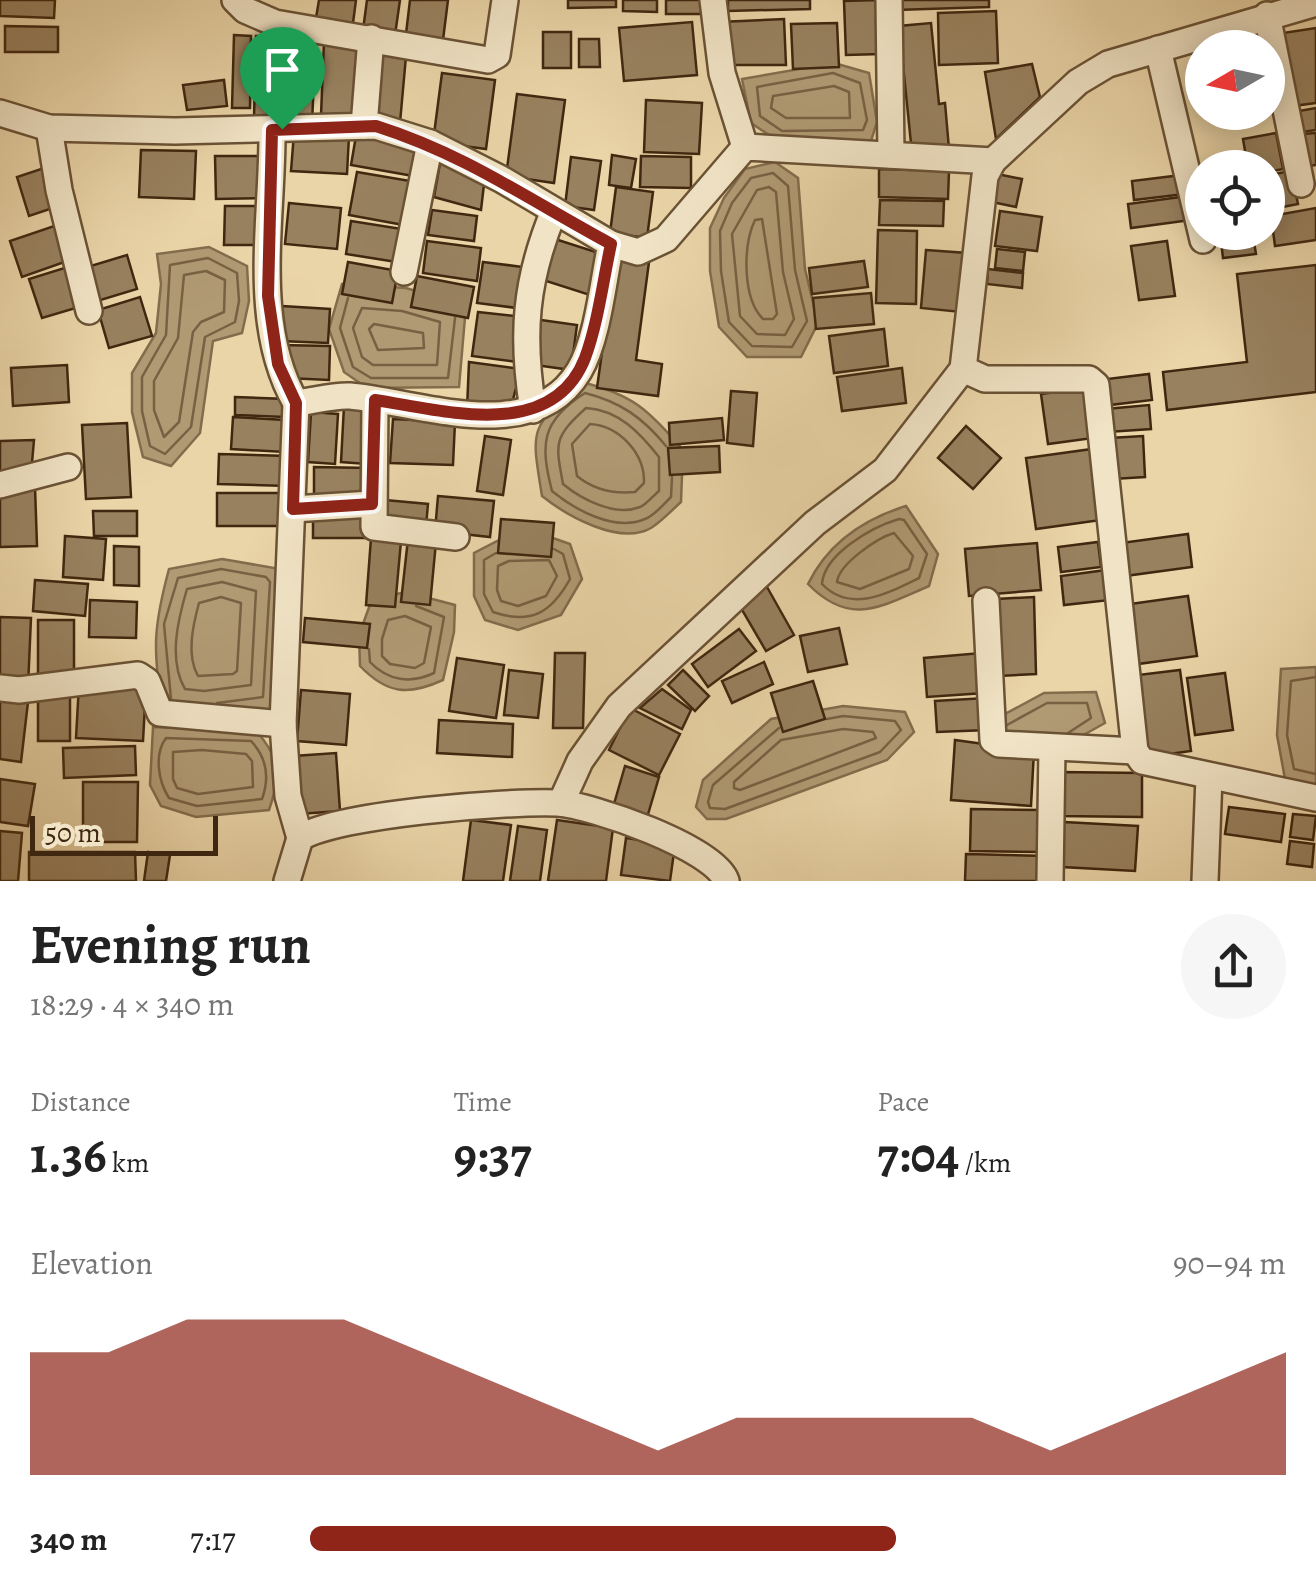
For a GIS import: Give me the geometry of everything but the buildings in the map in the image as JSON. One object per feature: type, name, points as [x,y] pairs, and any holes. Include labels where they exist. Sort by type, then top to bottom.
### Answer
[{"type":"street","points":[[236,0],[245,10],[275,23],[488,60],[496,55],[501,42],[504,0]]},
{"type":"street","points":[[712,0],[722,73],[745,147]]},
{"type":"street","points":[[889,0],[891,155]]},
{"type":"street","points":[[561,803],[580,761],[619,706],[815,522],[884,470],[963,369],[985,176],[993,161],[1078,82],[1108,64],[1158,48],[1239,11],[1267,15],[1316,4]]},
{"type":"street","points":[[1267,15],[1301,184]]},
{"type":"street","points":[[364,126],[371,38]]},
{"type":"street","points":[[1158,48],[1185,163]]},
{"type":"street","points":[[0,113],[49,128],[272,130],[364,126],[430,143],[502,178],[611,244],[638,252],[666,239],[745,147]]},
{"type":"street","points":[[49,128],[59,190],[89,311]]},
{"type":"street","points":[[272,130],[268,296],[278,364],[296,403],[283,724],[288,796],[300,838],[287,881]]},
{"type":"street","points":[[404,272],[430,143]]},
{"type":"street","points":[[745,147],[993,161]]},
{"type":"street","points":[[532,410],[525,362],[530,285],[535,258],[554,211]]},
{"type":"street","points":[[296,403],[344,396],[468,414],[518,415],[532,410],[577,374],[586,356],[611,244]]},
{"type":"street","points":[[963,369],[985,379],[1090,379],[1096,385],[1135,751],[1142,761],[1316,798]]},
{"type":"street","points":[[375,400],[374,527],[456,537]]},
{"type":"street","points":[[0,486],[68,467]]},
{"type":"street","points":[[293,509],[372,504]]},
{"type":"street","points":[[986,601],[993,740],[998,744],[1135,751]]},
{"type":"street","points":[[0,688],[18,690],[138,675],[147,681],[160,713],[283,724]]},
{"type":"street","points":[[1050,881],[1052,748]]},
{"type":"street","points":[[1205,881],[1209,777]]},
{"type":"street","points":[[300,838],[314,828],[372,818],[561,803],[682,844],[714,862],[726,881]]},
{"type":"water","points":[[834,63],[869,73],[877,122],[871,141],[778,141],[751,123],[742,79]]},
{"type":"water","points":[[775,162],[798,178],[805,269],[818,323],[801,357],[747,357],[719,327],[710,271],[710,228],[724,198],[745,169]]},
{"type":"water","points":[[209,247],[247,266],[249,301],[242,333],[213,341],[200,433],[171,466],[143,457],[132,412],[132,373],[156,333],[161,284],[157,254]]},
{"type":"water","points":[[342,284],[406,288],[466,306],[459,387],[367,388],[344,372],[329,329]]},
{"type":"water","points":[[581,382],[627,398],[660,424],[683,450],[681,502],[651,528],[638,533],[609,531],[579,520],[542,496],[536,456],[538,431],[551,410]]},
{"type":"water","points":[[906,506],[938,554],[929,586],[880,606],[852,609],[823,597],[808,584],[826,556],[849,534]]},
{"type":"water","points":[[503,538],[553,538],[570,544],[582,579],[561,615],[518,630],[485,620],[474,596],[474,553]]},
{"type":"water","points":[[222,559],[280,569],[272,709],[203,714],[162,710],[156,639],[169,569]]},
{"type":"water","points":[[406,592],[455,605],[454,632],[443,680],[419,689],[398,690],[379,682],[360,666],[359,635],[372,599]]},
{"type":"water","points":[[1316,667],[1316,785],[1285,779],[1277,735],[1281,669]]},
{"type":"water","points":[[1096,692],[1105,723],[1069,743],[1002,742],[992,721],[1044,693]]},
{"type":"water","points":[[843,706],[905,712],[914,732],[887,760],[726,819],[707,819],[696,807],[703,780],[771,719]]},
{"type":"water","points":[[153,727],[256,731],[270,750],[276,768],[276,787],[269,810],[196,817],[161,806],[150,785]]},
{"type":"route","points":[[376,126],[430,143],[502,178],[611,244],[586,356],[577,374],[561,390],[532,410],[518,415],[468,414],[375,400],[372,504],[293,509],[296,403],[278,364],[268,296],[272,130],[282,129],[376,126]]}]
